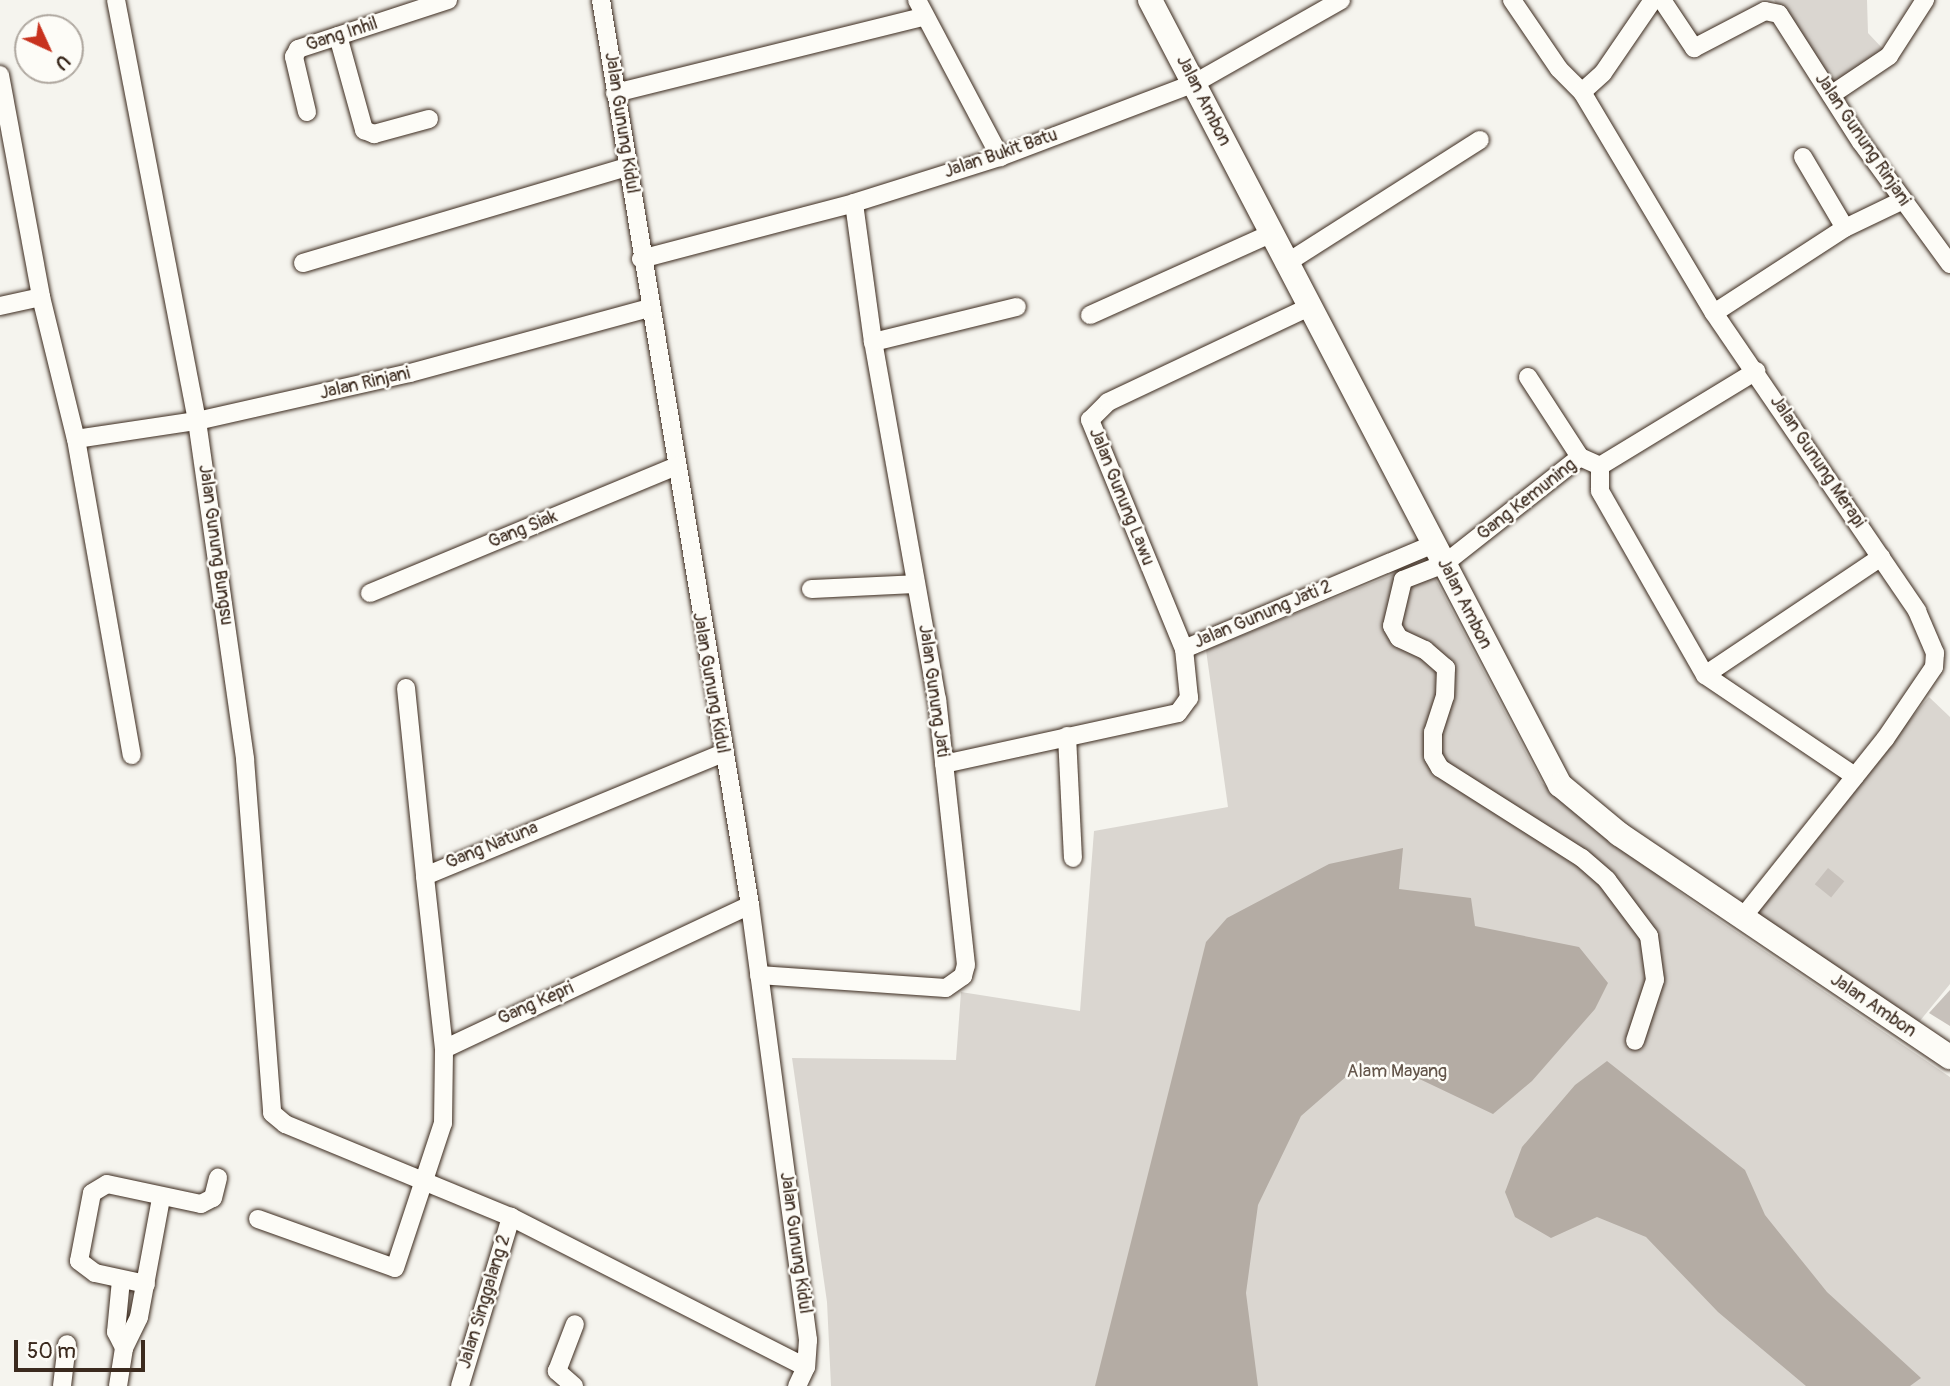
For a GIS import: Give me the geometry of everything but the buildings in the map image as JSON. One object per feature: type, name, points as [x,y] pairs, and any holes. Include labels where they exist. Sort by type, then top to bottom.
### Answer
[{"type":"street","name":"Jalan Gunung Bungsu","points":[[116,0],[141,149],[197,421],[246,759],[269,1096],[278,1121],[428,1181]]},
{"type":"street","name":"Gang Inhil","points":[[307,112],[295,54],[338,36],[448,0]]},
{"type":"street","name":"Jalan Gunung Kidul","points":[[601,0],[649,309],[750,905],[808,1340],[806,1367]]},
{"type":"street","name":"Jalan Ambon","points":[[1150,0],[1195,83],[1285,264],[1560,785],[1619,834],[1950,1057]]},
{"type":"street","name":"Jalan Bukit Batu","points":[[641,259],[854,203],[1000,156],[1195,83],[1341,0]]},
{"type":"street","name":"Jalan Gunung Merapi","points":[[1512,0],[1559,69],[1582,92],[1714,313],[1756,371],[1943,650],[1934,667],[1855,776],[1742,918]]},
{"type":"street","points":[[1582,92],[1603,73],[1653,0]]},
{"type":"street","name":"Jalan Gunung Rinjani","points":[[1662,0],[1695,48],[1765,10],[1779,14],[1901,201],[1950,264]]},
{"type":"street","points":[[1831,95],[1889,56],[1925,0]]},
{"type":"street","points":[[615,93],[921,8],[1000,156]]},
{"type":"street","points":[[338,36],[364,130],[374,134],[429,119]]},
{"type":"street","points":[[0,75],[40,297],[76,439],[132,755]]},
{"type":"street","points":[[1285,264],[1480,140]]},
{"type":"street","points":[[1803,157],[1845,228]]},
{"type":"street","points":[[303,263],[628,167]]},
{"type":"street","points":[[1714,313],[1845,228],[1901,201]]},
{"type":"street","name":"Jalan Gunung Jati","points":[[759,975],[946,988],[963,975],[944,764],[916,584],[873,342],[854,203]]},
{"type":"street","points":[[1090,315],[1270,234]]},
{"type":"street","points":[[0,306],[40,297]]},
{"type":"street","points":[[873,342],[1017,307]]},
{"type":"street","name":"Jalan Gunung Lawu","points":[[1184,649],[1090,421],[1108,402],[1310,307]]},
{"type":"street","name":"Jalan Rinjani","points":[[76,439],[197,421],[410,373],[649,309]]},
{"type":"street","name":"Gang Kemuning","points":[[1439,554],[1580,457],[1600,466],[1756,371]]},
{"type":"street","points":[[1528,377],[1580,457]]},
{"type":"street","name":"Gang Siak","points":[[370,593],[677,466]]},
{"type":"street","points":[[1600,466],[1600,491],[1705,675],[1855,776]]},
{"type":"street","points":[[1439,554],[1403,580],[1392,626],[1399,638],[1425,650],[1446,668],[1445,696],[1433,732],[1435,762],[1582,858],[1629,907],[1649,936],[1657,964],[1635,1041]]},
{"type":"street","name":"Jalan Gunung Jati 2","points":[[944,764],[1178,713],[1189,698],[1184,649],[1439,554]]},
{"type":"street","points":[[1705,675],[1881,557]]},
{"type":"street","points":[[811,589],[916,584]]},
{"type":"street","points":[[406,688],[425,876]]},
{"type":"street","points":[[1068,736],[1073,858]]},
{"type":"street","name":"Gang Natuna","points":[[444,1049],[425,876],[723,753]]},
{"type":"street","name":"Gang Kepri","points":[[444,1049],[750,905]]},
{"type":"street","points":[[258,1219],[395,1268],[428,1181],[443,1123],[444,1049]]},
{"type":"street","points":[[146,1284],[95,1273],[79,1261],[92,1192],[107,1184],[161,1198],[206,1203],[218,1178]]},
{"type":"street","points":[[428,1181],[511,1217],[806,1367],[797,1386]]},
{"type":"street","points":[[118,1386],[124,1348],[146,1284],[161,1198]]},
{"type":"street","name":"Jalan Singgalang 2","points":[[460,1386],[511,1217]]},
{"type":"street","points":[[121,1280],[116,1332],[124,1348]]},
{"type":"street","points":[[574,1386],[557,1371],[575,1324]]},
{"type":"street","points":[[62,1386],[66,1344]]},
{"type":"green space","points":[[1774,0],[1867,0],[1868,33],[1883,49],[1880,56],[1834,87]]},
{"type":"green space","name":"Alam Mayang","points":[[1426,561],[1542,783],[1691,901],[1950,1077],[1950,1386],[831,1386],[827,1302],[792,1058],[956,1060],[961,992],[1080,1011],[1094,831],[1228,807],[1206,650]]},
{"type":"green space","points":[[1929,697],[1950,717],[1950,984],[1915,1027],[1752,916],[1813,833]]},
{"type":"shaded area","points":[[1403,848],[1399,889],[1471,898],[1475,926],[1579,947],[1608,983],[1595,1009],[1532,1081],[1493,1114],[1409,1074],[1348,1075],[1301,1116],[1258,1205],[1246,1293],[1258,1386],[1095,1386],[1206,942],[1227,918],[1329,864]]},
{"type":"shaded area","points":[[1607,1061],[1745,1170],[1765,1215],[1827,1292],[1921,1378],[1910,1386],[1806,1386],[1718,1312],[1646,1237],[1597,1217],[1551,1238],[1515,1217],[1505,1192],[1522,1147],[1575,1085]]}]
